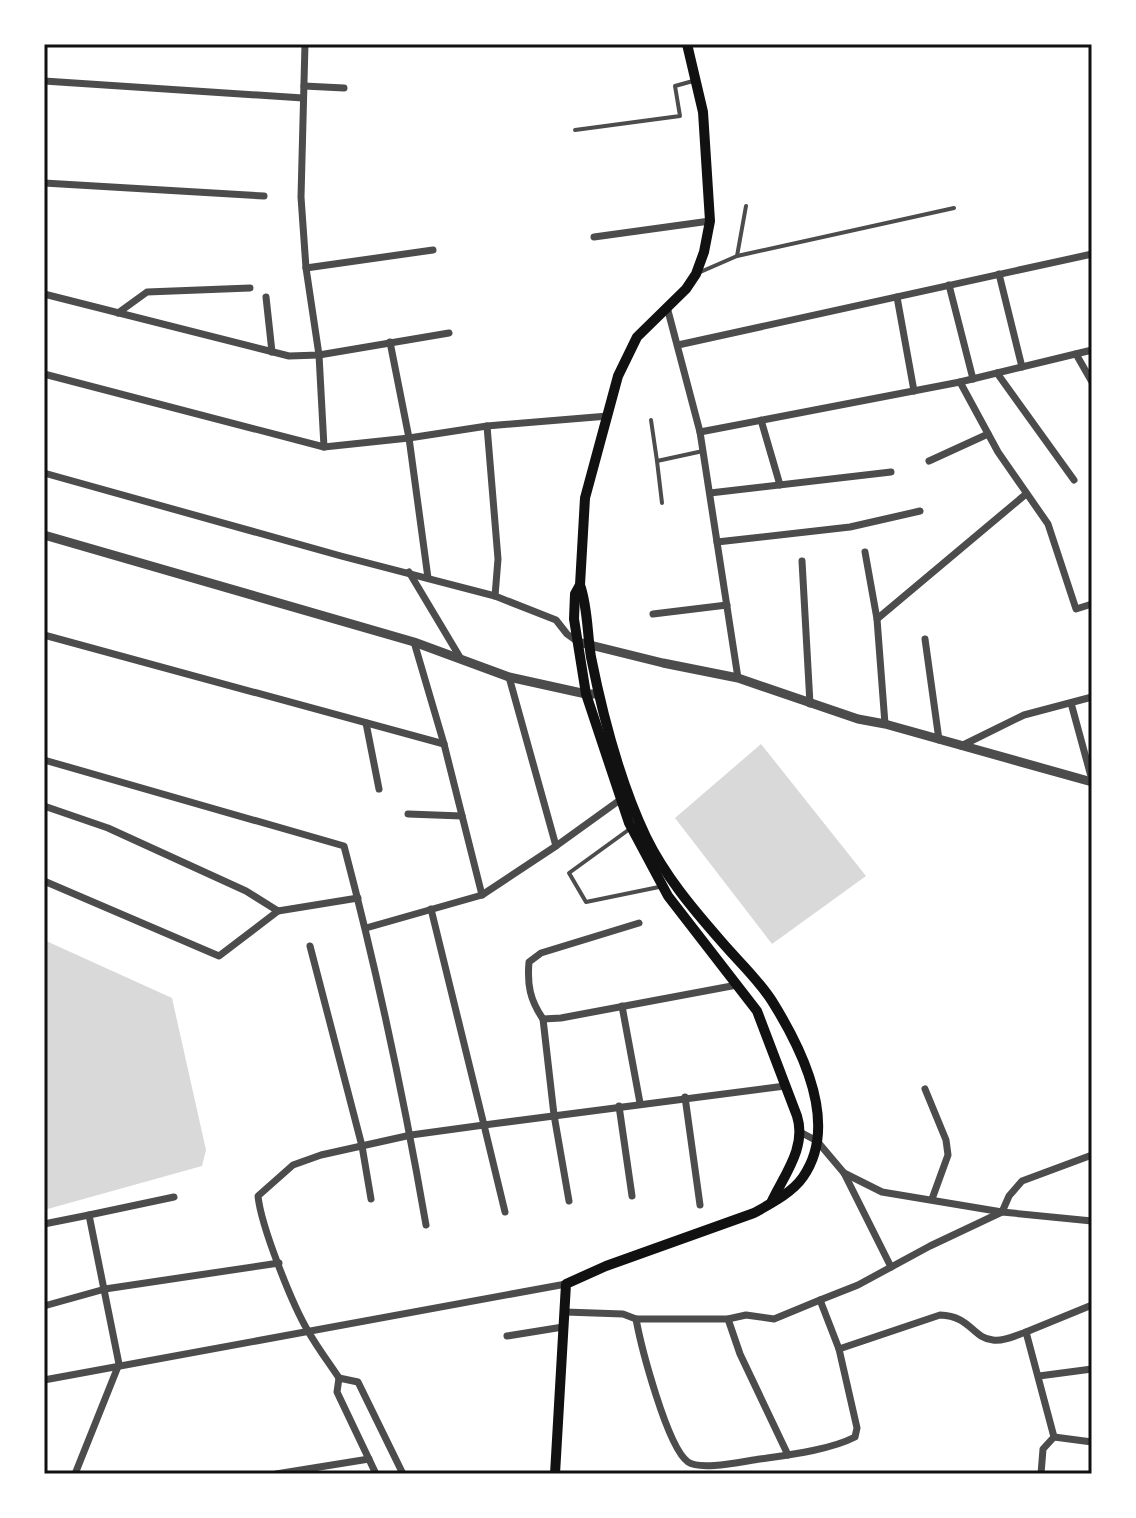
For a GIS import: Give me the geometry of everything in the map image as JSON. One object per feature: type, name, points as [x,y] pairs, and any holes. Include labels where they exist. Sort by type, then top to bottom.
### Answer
[{"type":"main road","points":[[687,44],[703,112],[710,221],[704,256],[696,274],[686,289],[637,337],[618,376],[585,498],[580,585],[586,694],[636,825],[668,885],[757,1011],[785,1086],[802,1133],[789,1169],[771,1203]]},
{"type":"main road","points":[[583,643],[624,797]]},
{"type":"main road","points":[[555,1474],[566,1284],[606,1266],[754,1213],[795,1186],[804,1176],[817,1141],[819,1117],[815,1091],[800,1053],[772,1000],[668,885]]},
{"type":"main road","points":[[757,1011],[772,1000]]},
{"type":"street","points":[[305,44],[301,197],[306,268],[319,355],[324,447]]},
{"type":"street","points":[[44,81],[303,98]]},
{"type":"street","points":[[304,86],[344,88]]},
{"type":"street","points":[[44,183],[264,196]]},
{"type":"street","points":[[594,237],[710,221]]},
{"type":"street","points":[[306,268],[433,250]]},
{"type":"street","points":[[678,345],[1092,254]]},
{"type":"street","points":[[999,274],[1022,367]]},
{"type":"street","points":[[949,285],[973,379]]},
{"type":"street","points":[[118,313],[147,292],[250,288]]},
{"type":"street","points":[[44,294],[289,356],[319,355],[449,333]]},
{"type":"street","points":[[266,297],[272,352]]},
{"type":"street","points":[[897,297],[914,391]]},
{"type":"street","points":[[667,307],[700,432],[738,678]]},
{"type":"street","points":[[390,342],[409,438],[428,578]]},
{"type":"street","points":[[700,432],[960,382],[1092,350]]},
{"type":"street","points":[[1076,354],[1092,382]]},
{"type":"street","points":[[997,373],[1074,480]]},
{"type":"street","points":[[44,374],[324,447],[487,426],[608,416]]},
{"type":"street","points":[[960,382],[988,434],[1048,524],[1076,609],[1092,604]]},
{"type":"street","points":[[761,420],[780,485]]},
{"type":"street","points":[[487,426],[498,559],[495,596]]},
{"type":"street","points":[[929,461],[988,434]]},
{"type":"street","points":[[710,493],[891,472]]},
{"type":"street","points":[[44,473],[495,596],[556,620],[567,634],[583,643],[738,678],[858,719],[1092,781]]},
{"type":"street","points":[[877,619],[1026,494]]},
{"type":"street","points":[[717,542],[850,527],[920,511]]},
{"type":"street","points":[[44,535],[414,642],[509,677],[586,694],[599,694]]},
{"type":"street","points":[[865,552],[877,619],[885,724]]},
{"type":"street","points":[[802,561],[810,704]]},
{"type":"street","points":[[409,572],[461,659]]},
{"type":"street","points":[[653,614],[727,605]]},
{"type":"street","points":[[44,635],[444,744]]},
{"type":"street","points":[[925,639],[939,740]]},
{"type":"street","points":[[414,642],[444,744],[482,895]]},
{"type":"street","points":[[509,677],[556,846]]},
{"type":"street","points":[[961,746],[1024,715],[1092,697]]},
{"type":"street","points":[[1071,703],[1092,781]]},
{"type":"street","points":[[366,723],[379,789]]},
{"type":"street","points":[[44,760],[344,846],[366,928],[411,1135],[426,1225]]},
{"type":"street","points":[[366,928],[482,895],[624,797]]},
{"type":"street","points":[[44,806],[108,828],[246,891],[278,911]]},
{"type":"street","points":[[408,814],[462,816]]},
{"type":"street","points":[[44,881],[219,956],[278,911],[358,898]]},
{"type":"street","points":[[431,909],[505,1212]]},
{"type":"street","points":[[569,1201],[554,1115],[543,1019],[534,1005],[528,982],[529,962],[541,953],[639,923]]},
{"type":"street","points":[[310,946],[362,1146],[371,1199]]},
{"type":"street","points":[[543,1019],[737,985]]},
{"type":"street","points":[[622,1006],[640,1103]]},
{"type":"street","points":[[376,1474],[337,1392],[339,1378],[307,1330],[279,1263],[259,1208],[258,1196],[293,1165],[321,1155],[411,1135],[785,1086]]},
{"type":"street","points":[[925,1089],[942,1130],[948,1155],[932,1199]]},
{"type":"street","points":[[685,1097],[700,1205]]},
{"type":"street","points":[[619,1106],[632,1196]]},
{"type":"street","points":[[802,1133],[817,1141],[844,1173],[891,1267]]},
{"type":"street","points":[[565,1312],[623,1314],[636,1319],[728,1319],[746,1315],[774,1319],[858,1285],[1002,1212],[1009,1196],[1022,1181],[1092,1155]]},
{"type":"street","points":[[844,1173],[882,1192],[1002,1212],[1092,1221]]},
{"type":"street","points":[[44,1224],[174,1197]]},
{"type":"street","points":[[75,1474],[119,1364],[89,1215]]},
{"type":"street","points":[[44,1306],[105,1289],[279,1263]]},
{"type":"street","points":[[44,1380],[566,1284]]},
{"type":"street","points":[[636,1319],[646,1368],[676,1447],[688,1462],[703,1466],[788,1455],[855,1437],[857,1428],[839,1349],[820,1300]]},
{"type":"street","points":[[839,1349],[940,1315],[957,1316],[982,1336],[995,1341],[1092,1305]]},
{"type":"street","points":[[728,1319],[740,1354],[788,1455]]},
{"type":"street","points":[[507,1336],[563,1327]]},
{"type":"street","points":[[1026,1332],[1054,1437]]},
{"type":"street","points":[[1039,1376],[1092,1369]]},
{"type":"street","points":[[339,1378],[358,1382],[403,1474]]},
{"type":"street","points":[[1054,1437],[1092,1442]]},
{"type":"street","points":[[1041,1474],[1043,1449],[1054,1437]]},
{"type":"street","points":[[276,1474],[369,1459]]},
{"type":"lane","points":[[575,130],[680,116],[675,86],[695,80]]},
{"type":"lane","points":[[737,256],[746,206]]},
{"type":"lane","points":[[696,274],[737,256],[954,208]]},
{"type":"lane","points":[[651,420],[662,503]]},
{"type":"lane","points":[[657,461],[703,451]]},
{"type":"lane","points":[[636,825],[570,869],[569,873],[586,902],[590,903],[668,885]]},
{"type":"shaded area","points":[[761,744],[866,876],[772,944],[675,818]]},
{"type":"shaded area","points":[[44,940],[172,998],[206,1150],[202,1166],[44,1210]]}]
